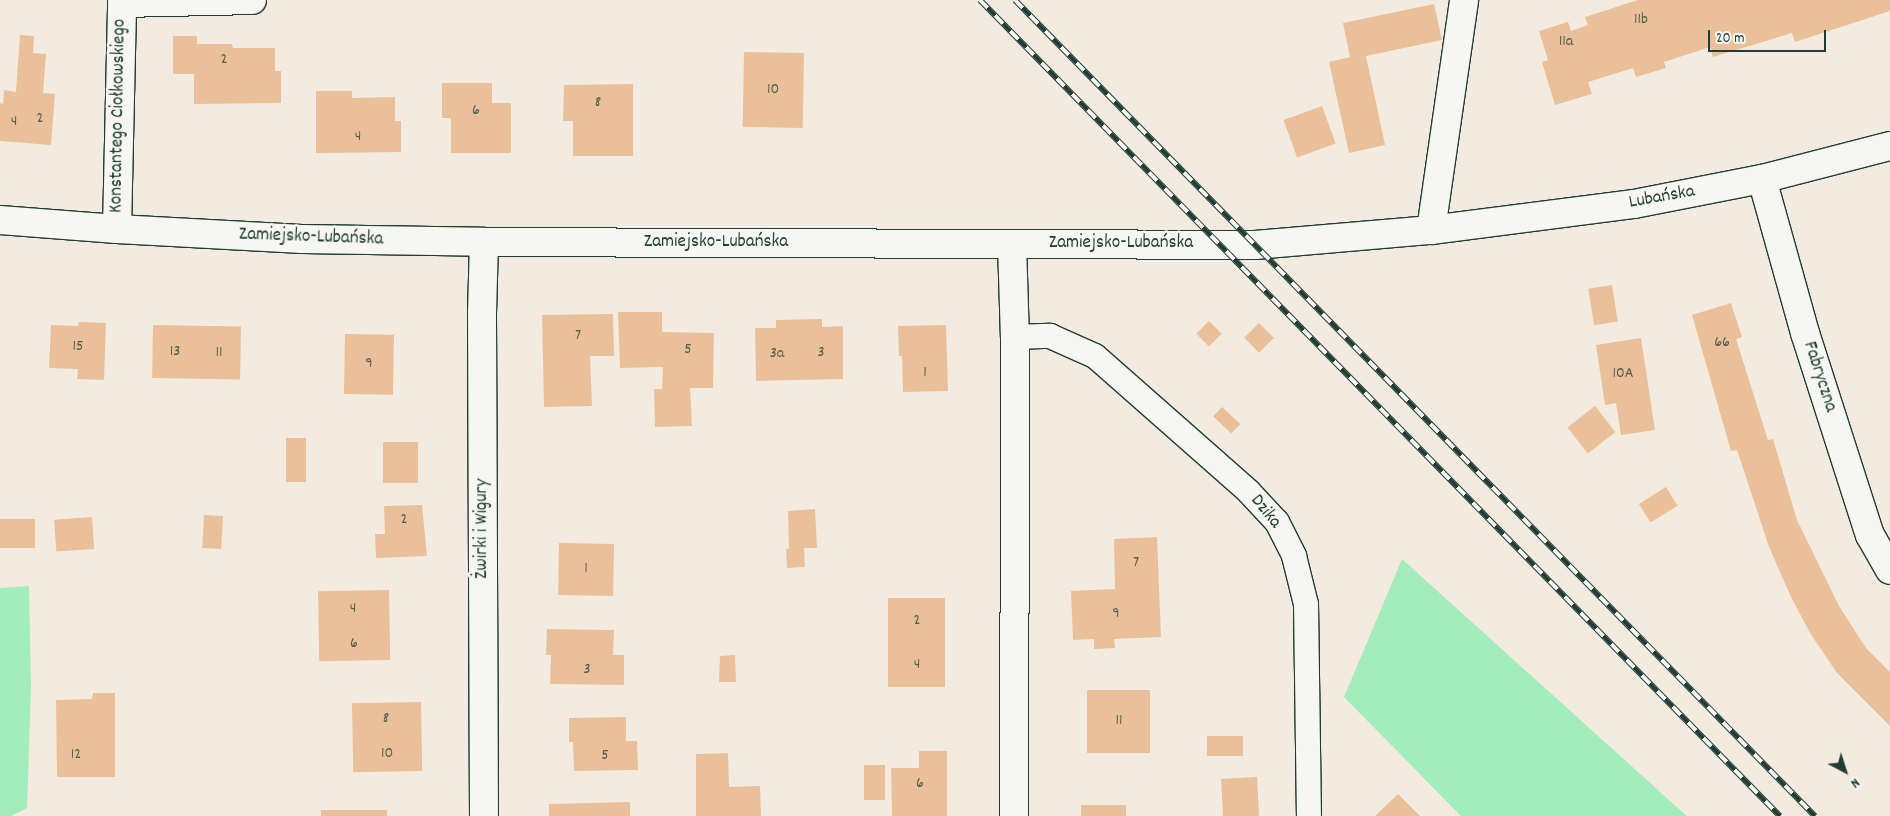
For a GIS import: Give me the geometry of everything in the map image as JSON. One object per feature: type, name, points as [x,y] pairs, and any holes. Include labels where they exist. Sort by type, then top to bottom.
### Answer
[{"type":"street","name":"Konstantego Ciołkowskiego","points":[[117,229],[122,1],[252,0]]},
{"type":"street","points":[[1431,230],[1464,0]]},
{"type":"street","name":"Lubańska","points":[[1431,230],[1634,204],[1762,178],[1890,146]]},
{"type":"street","name":"Fabryczna","points":[[1762,178],[1805,333],[1870,536],[1890,570]]},
{"type":"street","name":"Zamiejsko-Lubańska","points":[[0,220],[117,229],[302,239],[484,242],[1255,245],[1431,230]]},
{"type":"street","name":"Żwirki i Wigury","points":[[484,242],[482,313],[484,816]]},
{"type":"street","points":[[1012,244],[1015,337],[1014,816]]},
{"type":"lane","name":"Dzika","points":[[1015,337],[1050,336],[1095,356],[1249,492],[1277,522],[1294,556],[1306,604],[1308,816]]},
{"type":"green space","points":[[1402,559],[1687,816],[1461,816],[1344,697]]},
{"type":"green space","points":[[29,586],[31,688],[27,808],[11,816],[0,816],[0,588]]},
{"type":"building","points":[[1638,0],[1890,0],[1890,11],[1795,42],[1792,33],[1713,57],[1710,47],[1664,62],[1666,68],[1636,77],[1633,68],[1588,82],[1592,94],[1555,105],[1542,62],[1548,60],[1539,31],[1568,22],[1571,31],[1588,25],[1585,17]]},
{"type":"building","points":[[1434,4],[1442,40],[1366,56],[1385,145],[1349,153],[1329,62],[1350,57],[1343,23]]},
{"type":"building","points":[[20,35],[34,36],[33,53],[46,54],[43,93],[55,94],[51,145],[0,141],[0,103],[3,104],[4,90],[16,92]]},
{"type":"building","points":[[173,36],[197,36],[197,44],[232,44],[233,48],[275,48],[275,71],[281,71],[281,103],[194,104],[194,74],[173,74]]},
{"type":"building","points":[[744,52],[804,53],[803,128],[743,127]]},
{"type":"building","points":[[442,83],[492,83],[492,103],[511,103],[511,153],[451,153],[451,118],[442,118]]},
{"type":"building","points":[[633,84],[633,156],[573,156],[573,121],[563,121],[564,85]]},
{"type":"building","points":[[316,91],[352,91],[352,98],[395,97],[395,121],[401,121],[401,152],[316,153]]},
{"type":"building","points":[[1322,106],[1336,144],[1297,158],[1283,120]]},
{"type":"building","points":[[1612,285],[1618,322],[1594,325],[1588,289]]},
{"type":"building","points":[[1731,303],[1742,337],[1736,339],[1768,440],[1773,439],[1797,520],[1839,606],[1866,648],[1890,672],[1890,726],[1837,673],[1810,633],[1791,597],[1769,547],[1737,450],[1731,451],[1692,315]]},
{"type":"building","points":[[618,312],[662,312],[662,332],[714,333],[713,388],[690,388],[692,426],[655,427],[654,389],[662,389],[663,367],[620,368]]},
{"type":"building","points":[[613,314],[614,356],[590,356],[592,406],[544,407],[542,315]]},
{"type":"building","points":[[822,319],[822,327],[843,326],[843,379],[756,381],[755,328],[776,328],[776,320]]},
{"type":"building","points":[[1209,321],[1222,334],[1209,346],[1196,334]]},
{"type":"building","points":[[79,322],[106,323],[104,380],[77,379],[78,369],[49,368],[51,325],[78,326]]},
{"type":"building","points":[[1259,323],[1274,338],[1259,353],[1244,338]]},
{"type":"building","points":[[153,325],[241,327],[240,380],[152,378]]},
{"type":"building","points":[[946,325],[948,391],[903,392],[902,356],[899,356],[898,326]]},
{"type":"building","points":[[345,334],[394,335],[393,395],[344,394]]},
{"type":"building","points":[[1641,338],[1655,430],[1621,435],[1616,403],[1605,405],[1596,345]]},
{"type":"building","points":[[1595,406],[1615,432],[1588,454],[1567,428]]},
{"type":"building","points":[[1222,407],[1240,424],[1231,434],[1213,417]]},
{"type":"building","points":[[286,438],[306,438],[306,482],[286,482]]},
{"type":"building","points":[[383,442],[418,442],[418,483],[383,483]]},
{"type":"building","points":[[1666,487],[1678,506],[1651,523],[1639,504]]},
{"type":"building","points":[[422,505],[427,556],[376,558],[375,534],[385,534],[384,506]]},
{"type":"building","points":[[815,509],[817,548],[804,548],[805,567],[787,568],[786,549],[789,549],[788,511]]},
{"type":"building","points":[[204,515],[223,516],[221,549],[202,548]]},
{"type":"building","points":[[92,517],[94,549],[56,552],[54,520]]},
{"type":"building","points":[[0,519],[35,519],[35,548],[0,548]]},
{"type":"building","points":[[1157,537],[1161,637],[1114,639],[1115,648],[1094,649],[1094,639],[1073,640],[1071,591],[1115,589],[1114,539]]},
{"type":"building","points":[[559,543],[614,544],[613,596],[558,595]]},
{"type":"building","points":[[389,590],[390,660],[319,661],[318,591]]},
{"type":"building","points":[[888,598],[945,598],[945,687],[888,687]]},
{"type":"building","points":[[547,629],[614,630],[613,655],[624,655],[624,685],[550,684],[551,655],[546,655]]},
{"type":"building","points":[[735,655],[736,682],[719,682],[720,656]]},
{"type":"building","points":[[1087,690],[1150,690],[1150,753],[1087,753]]},
{"type":"building","points":[[93,693],[115,693],[115,777],[57,777],[56,700],[92,699]]},
{"type":"building","points":[[421,702],[422,771],[353,772],[352,703]]},
{"type":"building","points":[[626,717],[626,741],[637,741],[638,770],[574,771],[573,742],[569,742],[569,718]]},
{"type":"building","points":[[1207,736],[1243,736],[1243,756],[1207,756]]},
{"type":"building","points":[[919,751],[947,751],[947,816],[892,816],[891,768],[919,768]]},
{"type":"building","points":[[728,753],[729,787],[760,786],[761,816],[696,816],[696,754]]},
{"type":"building","points":[[864,765],[885,765],[885,800],[864,800]]},
{"type":"building","points":[[1257,777],[1259,816],[1223,816],[1221,779]]},
{"type":"building","points":[[1398,794],[1420,816],[1375,816]]},
{"type":"building","points":[[630,802],[630,816],[549,816],[549,804]]},
{"type":"building","points":[[1081,805],[1126,805],[1126,816],[1081,816]]},
{"type":"building","points":[[321,810],[387,810],[387,816],[321,816]]},
{"type":"railway","points":[[980,0],[1780,816]]},
{"type":"railway","points":[[1015,0],[1815,816]]}]
